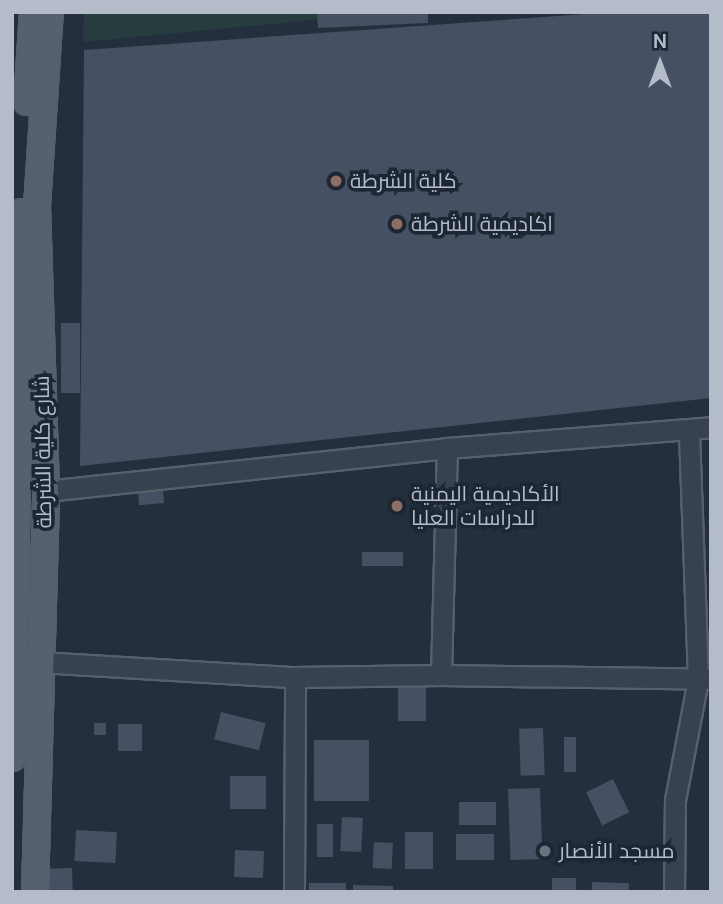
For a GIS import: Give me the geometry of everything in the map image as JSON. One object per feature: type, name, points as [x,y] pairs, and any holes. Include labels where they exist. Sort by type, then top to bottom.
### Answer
[{"type":"main road","name":"شارع كلية الشرطة","points":[[12,758],[17,205],[21,58],[33,12]]},
{"type":"main road","name":"شارع كلية الشرطة","points":[[35,892],[39,662],[46,491],[37,206],[50,12]]},
{"type":"street","points":[[46,491],[447,448],[711,427]]},
{"type":"street","points":[[674,892],[675,800],[705,679],[689,430]]},
{"type":"street","points":[[441,675],[447,448]]},
{"type":"street","points":[[39,662],[295,677],[441,675],[705,679]]},
{"type":"street","points":[[294,892],[295,677]]},
{"type":"green space","points":[[84,12],[397,12],[83,42]]},
{"type":"building","points":[[317,12],[428,12],[428,23],[318,28]]},
{"type":"building","name":"اكاديمية الشرطة","points":[[614,12],[711,12],[711,398],[80,466],[84,50]]},
{"type":"building","points":[[61,323],[80,323],[80,393],[61,393]]},
{"type":"building","points":[[163,491],[164,503],[139,505],[138,493]]},
{"type":"building","points":[[362,552],[403,552],[403,566],[362,566]]},
{"type":"building","points":[[398,683],[426,683],[426,721],[398,721]]},
{"type":"building","points":[[221,712],[266,723],[259,750],[214,739]]},
{"type":"building","points":[[94,723],[106,723],[106,735],[94,735]]},
{"type":"building","points":[[118,724],[142,724],[142,751],[118,751]]},
{"type":"building","points":[[543,728],[545,775],[521,776],[519,729]]},
{"type":"building","points":[[564,737],[576,737],[576,772],[564,772]]},
{"type":"building","points":[[314,740],[369,740],[369,801],[314,801]]},
{"type":"building","points":[[230,776],[266,776],[266,809],[230,809]]},
{"type":"building","points":[[613,779],[629,812],[602,825],[586,792]]},
{"type":"building","points":[[540,788],[542,859],[510,860],[508,789]]},
{"type":"building","points":[[459,802],[496,802],[496,825],[459,825]]},
{"type":"building","points":[[342,817],[363,818],[361,852],[340,851]]},
{"type":"building","points":[[317,824],[333,824],[333,857],[317,857]]},
{"type":"building","points":[[76,830],[117,832],[115,863],[74,861]]},
{"type":"building","points":[[405,832],[433,832],[433,869],[405,869]]},
{"type":"building","points":[[456,834],[494,834],[494,860],[456,860]]},
{"type":"building","points":[[374,842],[393,843],[392,869],[373,868]]},
{"type":"building","points":[[235,850],[264,851],[263,878],[234,877]]},
{"type":"building","points":[[72,868],[73,892],[43,892],[42,869]]},
{"type":"building","points":[[552,878],[576,878],[576,892],[552,892]]},
{"type":"building","points":[[592,882],[629,883],[629,892],[592,892]]},
{"type":"building","points":[[309,883],[346,883],[346,892],[309,892]]},
{"type":"building","points":[[353,885],[393,886],[393,892],[353,892]]},
{"type":"place","name":"كلية الشرطة","points":[[336,181]]},
{"type":"place","name":"اكاديمية الشرطة","points":[[397,224]]},
{"type":"place","name":"الأكاديمية اليمنية للدراسات العليا","points":[[397,506]]},
{"type":"place","name":"مسجد الأنصار","points":[[545,851]]}]
